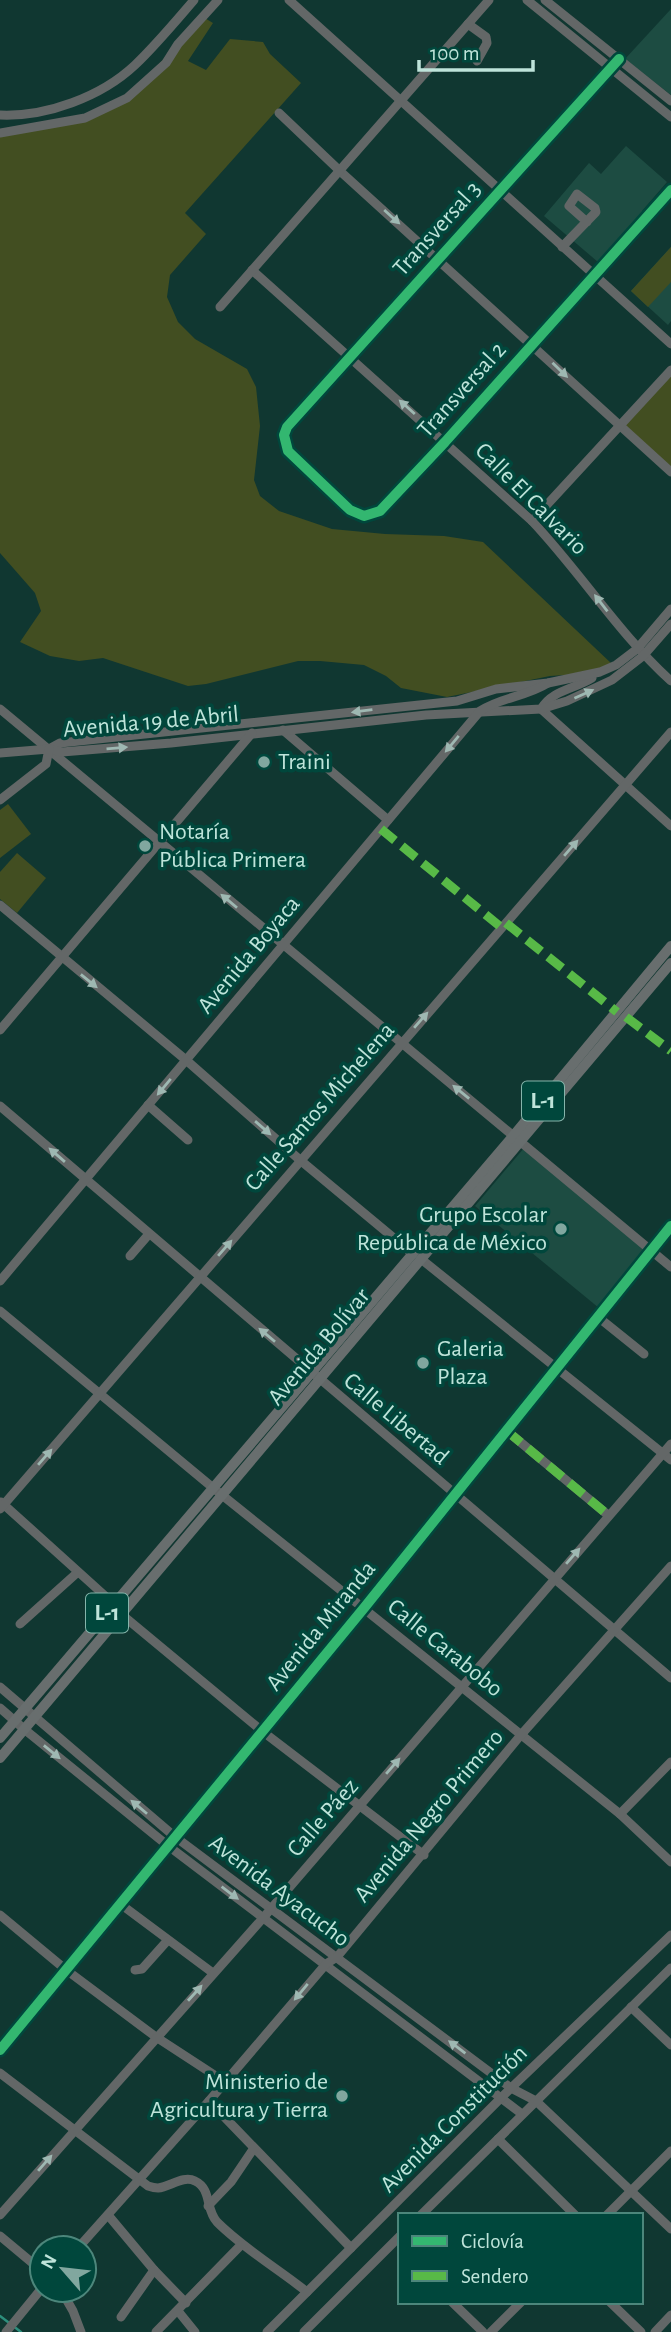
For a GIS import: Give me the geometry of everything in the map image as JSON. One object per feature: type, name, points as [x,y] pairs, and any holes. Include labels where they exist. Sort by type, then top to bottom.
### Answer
[{"type":"main road","name":"Avenida Bolívar","points":[[518,1138],[671,946]]},
{"type":"main road","name":"Avenida Bolívar","points":[[0,1758],[217,1490],[671,963]]},
{"type":"main road","name":"Avenida Bolívar","points":[[0,1738],[118,1609]]},
{"type":"street","points":[[0,115],[16,116],[44,111],[82,99],[109,84],[134,66],[194,0]]},
{"type":"street","points":[[0,133],[85,118],[127,98],[166,63],[178,44],[218,0]]},
{"type":"street","points":[[289,0],[671,344]]},
{"type":"street","points":[[220,307],[489,0]]},
{"type":"street","points":[[527,0],[671,117]]},
{"type":"street","points":[[545,0],[671,101]]},
{"type":"street","points":[[468,24],[486,37],[488,43],[477,61]]},
{"type":"street","name":"Transversal 3","points":[[287,427],[619,59]]},
{"type":"street","points":[[279,113],[671,472]]},
{"type":"street","name":"Transversal 2","points":[[287,427],[284,435],[288,451],[350,510],[364,516],[380,511],[671,190]]},
{"type":"street","points":[[562,247],[587,222]]},
{"type":"street","name":"Calle El Calvario","points":[[252,270],[532,521],[562,553],[640,653],[671,681]]},
{"type":"street","points":[[532,521],[671,370]]},
{"type":"street","name":"Avenida 19 de Abril","points":[[49,749],[60,743],[457,701],[495,690],[600,672],[640,653],[671,609]]},
{"type":"street","name":"Avenida 19 de Abril","points":[[49,749],[62,752],[480,711],[541,709],[592,691],[612,680],[671,624]]},
{"type":"street","points":[[600,672],[583,683],[555,694],[541,709],[671,826]]},
{"type":"street","name":"Avenida Boyaca","points":[[0,1281],[480,711],[500,701],[535,691],[548,683]]},
{"type":"street","points":[[0,709],[671,1267]]},
{"type":"street","points":[[283,730],[388,820]]},
{"type":"street","name":"Calle Santos Michelena","points":[[1,1505],[671,732]]},
{"type":"street","points":[[0,1030],[252,733]]},
{"type":"street","points":[[0,752],[49,749]]},
{"type":"street","points":[[0,800],[46,764],[49,749]]},
{"type":"street","points":[[0,905],[186,1060],[300,1160],[671,1460]]},
{"type":"street","points":[[149,1105],[188,1140]]},
{"type":"street","name":"Calle Libertad","points":[[0,1106],[671,1678]]},
{"type":"street","name":"Avenida Miranda","points":[[0,2050],[364,1608],[671,1226]]},
{"type":"street","points":[[130,1256],[149,1234]]},
{"type":"street","name":"Calle Carabobo","points":[[0,1311],[98,1395],[620,1814],[671,1862]]},
{"type":"street","points":[[598,1317],[644,1354]]},
{"type":"street","points":[[507,1431],[608,1515]]},
{"type":"street","name":"Calle Páez","points":[[0,2215],[271,1909],[671,1444]]},
{"type":"street","points":[[1,1505],[262,1731],[424,1855]]},
{"type":"street","name":"Avenida Negro Primero","points":[[91,2234],[326,1964],[337,1957],[520,1736],[671,1566]]},
{"type":"street","points":[[20,1624],[78,1572]]},
{"type":"street","name":"Avenida Ayacucho","points":[[0,1687],[174,1836],[511,2088],[536,2101],[671,2229]]},
{"type":"street","name":"Avenida Ayacucho","points":[[0,1708],[167,1845],[522,2114]]},
{"type":"street","points":[[620,1814],[671,1762]]},
{"type":"street","points":[[119,1903],[213,1973]]},
{"type":"street","points":[[0,1915],[65,1969],[156,2037],[225,2081]]},
{"type":"street","name":"Avenida Constitución","points":[[267,2332],[511,2088],[671,1935]]},
{"type":"street","points":[[135,1970],[142,1969],[167,1941]]},
{"type":"street","name":"Avenida Constitución","points":[[423,2213],[671,1968]]},
{"type":"street","points":[[631,2007],[671,2045]]},
{"type":"street","points":[[0,2073],[148,2186],[159,2188],[188,2178],[198,2182],[207,2193],[208,2206],[214,2219],[241,2245],[307,2292]]},
{"type":"street","points":[[209,2101],[351,2248]]},
{"type":"street","points":[[498,2138],[573,2213]]},
{"type":"street","points":[[208,2206],[231,2182],[254,2148]]},
{"type":"street","points":[[609,2213],[671,2151]]},
{"type":"street","points":[[108,2216],[186,2303]]},
{"type":"street","points":[[0,2236],[28,2259]]},
{"type":"street","points":[[304,2332],[398,2238]]},
{"type":"street","points":[[156,2332],[241,2245]]},
{"type":"street","points":[[391,2245],[398,2251]]},
{"type":"street","points":[[121,2317],[154,2270]]},
{"type":"street","points":[[8,2330],[29,2304]]},
{"type":"street","points":[[69,2304],[81,2332]]},
{"type":"street","points":[[454,2304],[483,2332]]},
{"type":"street","points":[[491,2332],[519,2304]]},
{"type":"street","points":[[612,2304],[641,2332]]},
{"type":"street","points":[[178,2311],[195,2332]]},
{"type":"street","points":[[655,2332],[671,2315]]},
{"type":"shaded area","points":[[671,9],[671,95],[625,59]]},
{"type":"shaded area","points":[[203,17],[213,23],[188,61],[206,70],[230,39],[263,42],[270,54],[301,83],[185,213],[206,234],[170,275],[167,297],[178,322],[195,339],[247,369],[256,387],[260,426],[254,480],[260,496],[279,511],[332,529],[444,536],[483,542],[612,664],[597,673],[550,676],[447,697],[401,688],[386,676],[364,665],[320,661],[298,661],[188,686],[103,658],[79,661],[50,656],[20,642],[41,611],[35,593],[0,553],[0,133],[85,118],[127,98]]},
{"type":"shaded area","points":[[626,146],[667,182],[642,211],[644,213],[632,230],[629,227],[621,236],[624,240],[612,253],[608,250],[598,262],[544,216],[589,163],[601,174]]},
{"type":"shaded area","points":[[671,247],[671,321],[668,325],[631,291]]},
{"type":"shaded area","points":[[671,247],[671,282],[648,307],[631,291]]},
{"type":"shaded area","points":[[671,375],[671,469],[623,427]]},
{"type":"shaded area","points":[[8,804],[31,834],[0,858],[0,810]]},
{"type":"shaded area","points":[[17,853],[46,878],[17,913],[0,899],[0,872]]},
{"type":"shaded area","name":"Grupo Escolar República de México","points":[[524,1148],[647,1251],[599,1308],[475,1206]]},
{"type":"waterway","points":[[0,2316],[21,2332]]},
{"type":"marked path","points":[[381,829],[502,928]]},
{"type":"marked path","points":[[506,923],[617,1012]]},
{"type":"marked path","points":[[626,1017],[671,1051]]},
{"type":"marked path","points":[[507,1431],[608,1515]]},
{"type":"cycle path","points":[[619,59],[287,427],[284,435],[288,451],[350,510],[364,516],[380,511],[671,190]]},
{"type":"cycle path","points":[[0,2050],[364,1608],[671,1226]]},
{"type":"place","name":"Traini","points":[[264,762]]},
{"type":"place","name":"Notaría Pública Primera","points":[[145,846]]},
{"type":"place","name":"Grupo Escolar República de México","points":[[561,1229]]},
{"type":"place","name":"Galeria Plaza","points":[[423,1363]]},
{"type":"place","name":"Ministerio de Agricultura y Tierra","points":[[342,2096]]}]
